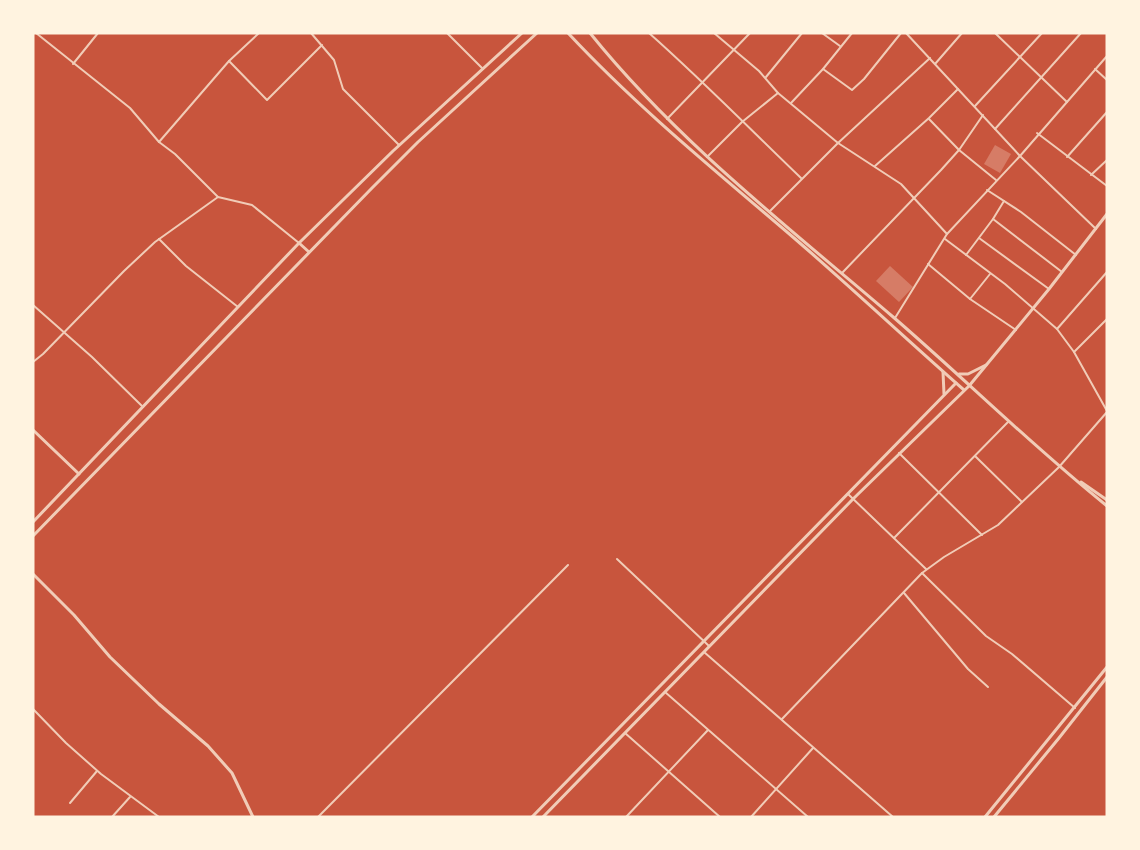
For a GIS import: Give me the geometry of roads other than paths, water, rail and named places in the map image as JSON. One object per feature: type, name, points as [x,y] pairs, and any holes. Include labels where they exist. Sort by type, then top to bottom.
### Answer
[{"type":"street","points":[[36,33],[130,108],[159,142],[175,154],[218,197],[252,205],[309,252]]},
{"type":"street","points":[[73,64],[98,33]]},
{"type":"street","points":[[159,142],[229,61],[259,33]]},
{"type":"street","points":[[311,33],[334,60],[343,89],[399,145]]},
{"type":"street","points":[[447,33],[483,69]]},
{"type":"street","points":[[33,522],[299,243],[399,145],[521,33]]},
{"type":"street","points":[[33,536],[418,142],[537,33]]},
{"type":"street","points":[[568,33],[704,161],[964,390]]},
{"type":"street","points":[[590,33],[622,73],[707,157],[895,318],[1008,422],[1107,506]]},
{"type":"street","points":[[650,33],[703,81],[742,122],[802,178]]},
{"type":"street","points":[[714,33],[766,78],[778,93],[838,143],[901,184],[947,234]]},
{"type":"street","points":[[667,119],[750,33]]},
{"type":"street","points":[[766,78],[802,33]]},
{"type":"street","points":[[822,33],[840,46]]},
{"type":"street","points":[[791,103],[852,33]]},
{"type":"street","points":[[823,69],[852,90],[864,79],[901,33]]},
{"type":"street","points":[[906,33],[1020,156],[1097,229]]},
{"type":"street","points":[[935,64],[962,33]]},
{"type":"street","points":[[995,33],[1067,102]]},
{"type":"street","points":[[975,106],[1042,33]]},
{"type":"street","points":[[995,129],[1081,33]]},
{"type":"street","points":[[229,61],[267,100],[322,45]]},
{"type":"street","points":[[891,324],[947,234],[1020,156],[1037,133],[1107,56]]},
{"type":"street","points":[[770,211],[838,143],[930,58]]},
{"type":"street","points":[[1095,69],[1107,80]]},
{"type":"street","points":[[875,166],[958,89]]},
{"type":"street","points":[[704,161],[742,122],[778,93]]},
{"type":"street","points":[[1067,157],[1107,112]]},
{"type":"street","points":[[842,273],[959,150],[983,115]]},
{"type":"street","points":[[928,118],[959,150],[996,180]]},
{"type":"street","points":[[1037,133],[1107,186]]},
{"type":"street","points":[[1091,175],[1107,159]]},
{"type":"street","points":[[987,190],[1021,212],[1076,255]]},
{"type":"street","points":[[33,362],[159,239],[218,197]]},
{"type":"street","points":[[966,256],[1004,201]]},
{"type":"street","points":[[543,817],[853,499],[969,386],[1034,309],[1107,213]]},
{"type":"street","points":[[993,219],[1063,272]]},
{"type":"street","points":[[979,238],[1049,290]]},
{"type":"street","points":[[159,239],[186,266],[238,307]]},
{"type":"street","points":[[782,719],[922,573],[998,525],[1059,467],[1107,412],[1074,352],[1057,330],[1034,309],[944,239]]},
{"type":"street","points":[[928,264],[970,299],[1016,330]]},
{"type":"street","points":[[1057,330],[1107,272]]},
{"type":"street","points":[[970,299],[990,274]]},
{"type":"street","points":[[33,305],[143,407]]},
{"type":"street","points":[[1074,352],[1107,319]]},
{"type":"street","points":[[957,375],[968,374],[988,364]]},
{"type":"street","points":[[944,372],[944,396]]},
{"type":"street","points":[[532,817],[956,383]]},
{"type":"street","points":[[894,538],[1008,422]]},
{"type":"street","points":[[33,430],[79,474]]},
{"type":"street","points":[[899,453],[982,535]]},
{"type":"street","points":[[974,456],[1022,502]]},
{"type":"street","points":[[1059,467],[1107,500]]},
{"type":"street","points":[[848,494],[926,570]]},
{"type":"street","points":[[617,559],[709,646]]},
{"type":"street","points":[[318,817],[568,565]]},
{"type":"street","points":[[922,573],[986,636],[1012,654],[1075,708]]},
{"type":"street","points":[[33,574],[74,615],[110,657],[159,704],[208,746],[232,773],[253,817]]},
{"type":"street","points":[[904,593],[968,669],[988,687]]},
{"type":"street","points":[[704,652],[893,817]]},
{"type":"street","points":[[986,817],[1107,667]]},
{"type":"street","points":[[994,817],[1107,676]]},
{"type":"street","points":[[665,692],[808,817]]},
{"type":"street","points":[[33,709],[97,771],[159,817]]},
{"type":"street","points":[[627,816],[708,730]]},
{"type":"street","points":[[625,733],[720,817]]},
{"type":"street","points":[[751,817],[813,748]]},
{"type":"street","points":[[70,803],[97,771]]},
{"type":"street","points":[[112,817],[131,796]]},
{"type":"street","points":[[627,816],[632,817]]}]
